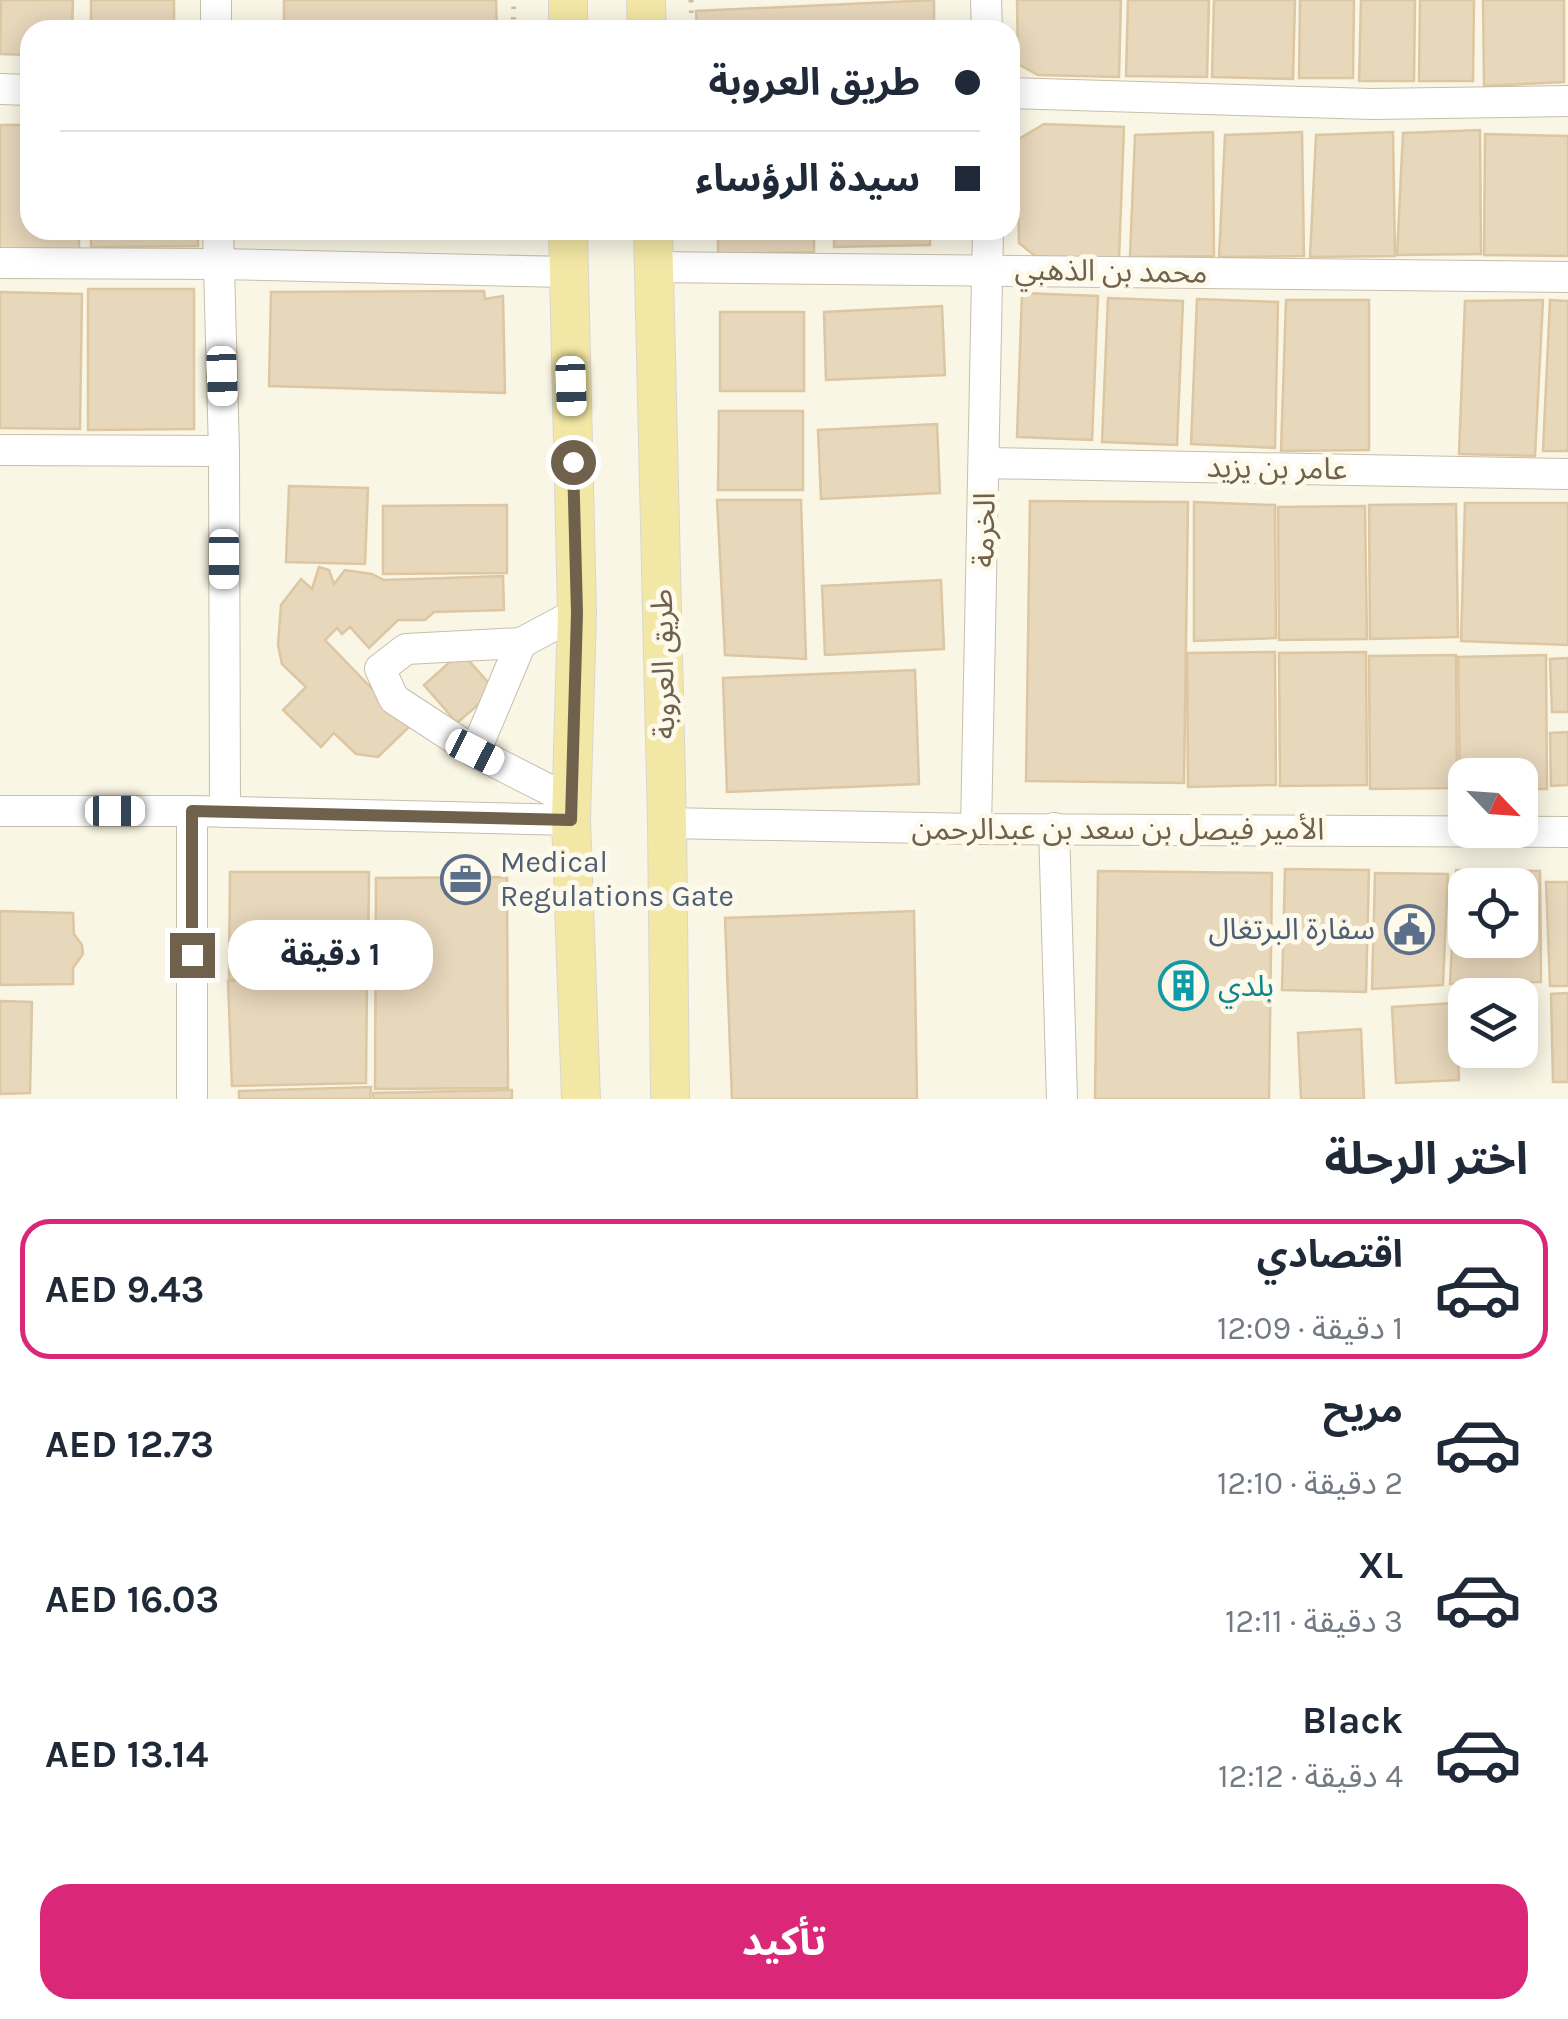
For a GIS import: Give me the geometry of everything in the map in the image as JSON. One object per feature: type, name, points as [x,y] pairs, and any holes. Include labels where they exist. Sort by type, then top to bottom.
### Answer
[{"type":"main road","points":[[568,240],[577,613],[571,810],[581,1099]]},
{"type":"main road","name":"طريق العروبة","points":[[653,249],[670,1099]]},
{"type":"street","points":[[1020,93],[1372,104],[1568,101]]},
{"type":"street","points":[[218,240],[224,451],[225,812]]},
{"type":"street","name":"الخرمة","points":[[976,829],[988,240]]},
{"type":"street","name":"محمد بن الذهبي","points":[[653,249],[988,270],[1568,276]]},
{"type":"street","points":[[0,263],[568,272]]},
{"type":"street","points":[[0,450],[224,451]]},
{"type":"street","name":"عامر بن يزيد","points":[[985,463],[1568,474]]},
{"type":"street","points":[[571,810],[394,699],[380,669],[406,649],[521,643],[577,613]]},
{"type":"street","points":[[475,752],[521,643]]},
{"type":"street","points":[[0,811],[571,810]]},
{"type":"street","points":[[192,811],[192,1099]]},
{"type":"street","name":"الأمير فيصل بن سعد بن عبدالرحمن","points":[[667,823],[1568,832]]},
{"type":"street","points":[[1054,828],[1062,1099]]},
{"type":"building","points":[[1,0],[73,0],[72,20],[20,20],[20,55],[0,54]]},
{"type":"building","points":[[91,0],[174,0],[174,20],[91,20]]},
{"type":"building","points":[[284,0],[496,0],[497,20],[284,20]]},
{"type":"building","points":[[934,0],[934,20],[696,20],[696,11]]},
{"type":"building","points":[[1017,0],[1121,0],[1119,77],[1038,75],[1020,65]]},
{"type":"building","points":[[1128,0],[1209,0],[1207,77],[1126,76]]},
{"type":"building","points":[[1214,0],[1295,0],[1293,79],[1212,77]]},
{"type":"building","points":[[1300,0],[1354,0],[1353,78],[1299,78]]},
{"type":"building","points":[[1361,0],[1415,0],[1414,81],[1359,81]]},
{"type":"building","points":[[1420,0],[1474,0],[1473,81],[1419,81]]},
{"type":"building","points":[[1483,0],[1564,0],[1564,82],[1484,86]]},
{"type":"building","points":[[1044,124],[1124,127],[1119,259],[1035,256],[1019,243],[1020,138]]},
{"type":"building","points":[[0,125],[20,125],[20,240],[79,240],[79,253],[0,252]]},
{"type":"building","points":[[1480,130],[1481,254],[1397,255],[1403,133]]},
{"type":"building","points":[[1213,132],[1214,256],[1130,257],[1135,135]]},
{"type":"building","points":[[1302,132],[1304,256],[1219,257],[1225,135]]},
{"type":"building","points":[[1393,132],[1395,256],[1310,257],[1316,135]]},
{"type":"building","points":[[1485,134],[1568,136],[1568,256],[1484,255]]},
{"type":"building","points":[[91,240],[198,240],[198,246],[91,247]]},
{"type":"building","points":[[718,240],[814,240],[814,252],[718,254]]},
{"type":"building","points":[[834,240],[930,240],[930,245],[834,247]]},
{"type":"building","points":[[88,289],[194,289],[194,429],[88,430]]},
{"type":"building","points":[[484,291],[485,299],[503,296],[505,393],[269,386],[271,292]]},
{"type":"building","points":[[0,292],[82,294],[80,429],[0,428]]},
{"type":"building","points":[[1022,293],[1098,296],[1092,440],[1017,437]]},
{"type":"building","points":[[1108,298],[1183,301],[1177,445],[1102,442]]},
{"type":"building","points":[[1197,299],[1278,302],[1275,448],[1191,444]]},
{"type":"building","points":[[1286,300],[1369,300],[1369,450],[1281,451]]},
{"type":"building","points":[[1543,300],[1535,456],[1459,454],[1465,301]]},
{"type":"building","points":[[1550,300],[1568,301],[1568,451],[1543,451]]},
{"type":"building","points":[[942,306],[945,375],[826,380],[824,312]]},
{"type":"building","points":[[720,312],[804,312],[804,391],[720,391]]},
{"type":"building","points":[[719,411],[803,411],[803,490],[718,490]]},
{"type":"building","points":[[937,424],[940,493],[821,499],[818,430]]},
{"type":"building","points":[[289,486],[368,488],[365,564],[286,562]]},
{"type":"building","points":[[717,500],[801,500],[806,659],[725,655]]},
{"type":"building","points":[[1030,501],[1188,502],[1184,783],[1026,781]]},
{"type":"building","points":[[1194,502],[1275,505],[1276,638],[1194,641]]},
{"type":"building","points":[[1465,503],[1568,503],[1568,645],[1461,641]]},
{"type":"building","points":[[1456,504],[1458,637],[1370,639],[1369,505]]},
{"type":"building","points":[[507,505],[507,573],[383,574],[383,506]]},
{"type":"building","points":[[1365,506],[1367,639],[1279,640],[1278,507]]},
{"type":"building","points":[[319,567],[329,570],[334,584],[345,570],[384,580],[503,576],[504,610],[434,612],[425,620],[398,620],[369,648],[350,627],[342,634],[337,628],[325,640],[409,727],[378,757],[356,754],[334,733],[321,747],[283,710],[306,687],[282,664],[278,645],[281,605],[301,579],[312,589]]},
{"type":"building","points":[[941,580],[944,649],[825,655],[822,586]]},
{"type":"building","points":[[461,652],[495,690],[457,723],[424,685]]},
{"type":"building","points":[[1275,652],[1276,785],[1188,787],[1187,653]]},
{"type":"building","points":[[1366,652],[1367,785],[1280,786],[1279,653]]},
{"type":"building","points":[[1456,655],[1457,758],[1448,758],[1448,788],[1370,789],[1369,656]]},
{"type":"building","points":[[1546,655],[1547,789],[1538,789],[1538,758],[1460,758],[1458,657]]},
{"type":"building","points":[[1568,658],[1568,712],[1552,712],[1550,659]]},
{"type":"building","points":[[915,670],[919,784],[727,792],[723,678]]},
{"type":"building","points":[[1568,732],[1568,785],[1551,786],[1550,733]]},
{"type":"building","points":[[1285,869],[1369,870],[1366,992],[1282,990]]},
{"type":"building","name":"بلدي","points":[[1098,871],[1272,873],[1269,1099],[1095,1099]]},
{"type":"building","points":[[1538,871],[1540,871],[1541,982],[1538,978],[1450,978],[1451,958],[1538,958]]},
{"type":"building","points":[[230,872],[369,872],[368,977],[229,980]]},
{"type":"building","name":"سفارة البرتغال","points":[[1375,873],[1448,874],[1443,985],[1372,989]]},
{"type":"building","points":[[507,877],[508,1088],[375,1089],[376,878]]},
{"type":"building","points":[[1546,882],[1568,882],[1568,986],[1550,986]]},
{"type":"building","points":[[0,911],[73,913],[74,934],[83,954],[73,968],[73,984],[0,985]]},
{"type":"building","points":[[914,911],[917,1099],[732,1099],[725,918]]},
{"type":"building","points":[[367,979],[366,1083],[232,1086],[228,981]]},
{"type":"building","points":[[1568,993],[1568,1082],[1553,1082],[1551,994]]},
{"type":"building","points":[[0,1001],[32,1002],[30,1093],[0,1094]]},
{"type":"building","points":[[1448,1003],[1448,1068],[1458,1068],[1459,1080],[1396,1083],[1392,1007]]},
{"type":"building","points":[[1361,1029],[1364,1099],[1301,1099],[1298,1033]]},
{"type":"building","points":[[371,1087],[370,1099],[239,1099],[239,1091]]},
{"type":"building","points":[[512,1090],[512,1099],[373,1099],[373,1093]]},
{"type":"place","name":"Medical Regulations Gate","points":[[465,879]]},
{"type":"place","name":"سفارة البرتغال","points":[[1410,929]]},
{"type":"place","name":"بلدي","points":[[1183,986]]},
{"type":"route","points":[[192,955],[192,811],[571,820],[577,613],[573,462]]}]
